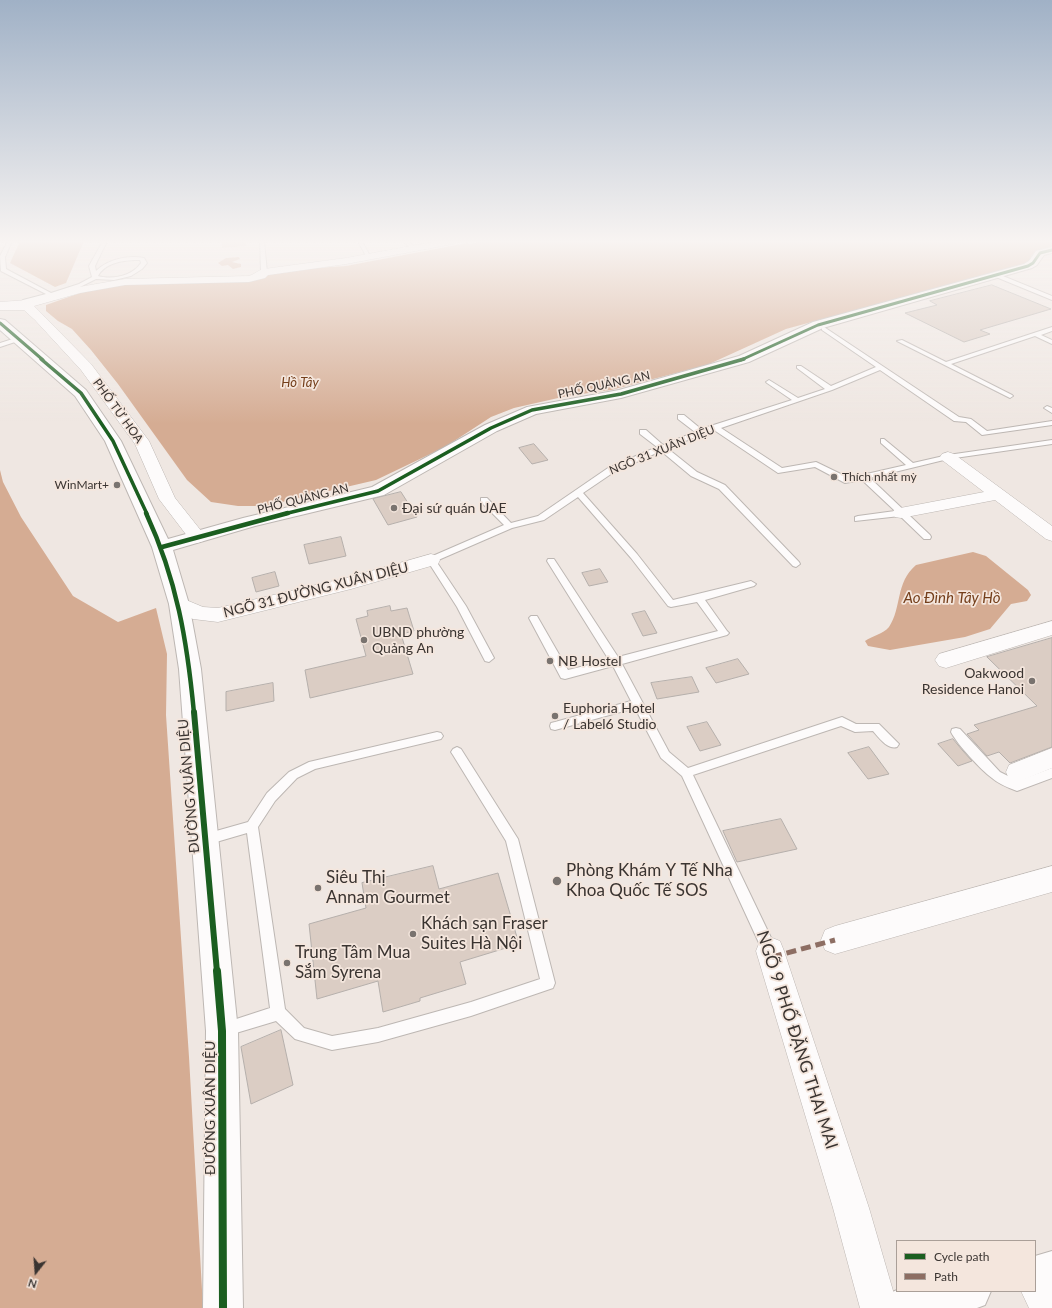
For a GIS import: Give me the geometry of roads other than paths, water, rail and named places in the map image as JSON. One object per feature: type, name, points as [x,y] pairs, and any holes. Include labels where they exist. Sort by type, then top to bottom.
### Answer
[{"type":"street","name":"PHỐ TỪ HOA","points":[[0,314],[17,306],[36,302]]},
{"type":"street","name":"PHỐ QUẢNG AN","points":[[162,546],[378,490],[491,428],[532,410],[621,394],[744,359],[818,325],[902,302]]},
{"type":"street","name":"PHỐ TỪ HOA","points":[[0,306],[27,307],[39,317],[86,367],[143,444],[167,498],[197,537]]},
{"type":"street","name":"ĐƯỜNG XUÂN DIỆU","points":[[0,323],[81,393],[113,441],[162,546],[179,604],[190,669],[222,1031],[223,1308]]},
{"type":"street","points":[[948,457],[1052,535]]},
{"type":"street","points":[[901,513],[997,495]]},
{"type":"street","name":"NGÕ 31 ĐƯỜNG XUÂN DIỆU","points":[[179,604],[200,614],[218,615],[351,583],[431,560]]},
{"type":"street","points":[[946,660],[1052,628]]},
{"type":"street","points":[[1018,772],[1052,758]]},
{"type":"street","points":[[835,940],[1052,879]]},
{"type":"street","name":"NGÕ 9 PHỐ ĐẶNG THAI MAI","points":[[770,951],[851,1208],[879,1308]]},
{"type":"street","points":[[1036,1275],[1052,1270]]},
{"type":"street","points":[[1036,1283],[1050,1308]]},
{"type":"street","points":[[902,1308],[967,1292]]},
{"type":"lane","points":[[17,306],[23,302]]},
{"type":"lane","points":[[824,329],[957,419],[964,419],[973,422],[985,433],[1052,423]]},
{"type":"lane","points":[[948,363],[1035,334],[1052,330]]},
{"type":"lane","points":[[1035,334],[1052,342]]},
{"type":"lane","points":[[0,345],[20,339]]},
{"type":"lane","points":[[900,341],[948,363],[1010,396]]},
{"type":"lane","points":[[799,367],[830,389]]},
{"type":"lane","name":"NGÕ 31 XUÂN DIỆU","points":[[431,560],[509,526],[541,518],[611,470],[662,448],[700,432],[716,428],[830,389],[881,367]]},
{"type":"lane","points":[[770,382],[796,400]]},
{"type":"lane","points":[[680,418],[700,432]]},
{"type":"lane","points":[[716,428],[781,472],[816,464],[848,481],[948,457],[1052,442]]},
{"type":"lane","points":[[643,432],[694,474],[722,487],[796,564]]},
{"type":"lane","points":[[884,441],[912,466]]},
{"type":"lane","points":[[864,477],[927,537]]},
{"type":"lane","points":[[578,492],[634,556],[671,604],[752,584]]},
{"type":"lane","points":[[484,500],[509,526]]},
{"type":"lane","points":[[858,519],[901,513]]},
{"type":"lane","points":[[431,560],[461,606],[489,658]]},
{"type":"lane","name":"NGÕ 9 PHỐ ĐẶNG THAI MAI","points":[[551,561],[616,661],[665,755],[686,773],[770,951]]},
{"type":"lane","points":[[534,618],[565,674],[724,633],[699,598]]},
{"type":"lane","points":[[556,726],[637,703]]},
{"type":"lane","points":[[686,773],[842,721],[855,728],[875,727],[893,744]]},
{"type":"lane","points":[[956,732],[996,775],[1017,786],[1052,773]]},
{"type":"lane","points":[[206,840],[252,826],[271,797],[293,775],[313,765],[437,736]]},
{"type":"lane","points":[[252,826],[278,1013],[300,1034],[332,1043],[378,1035],[471,1009],[548,984],[512,839],[457,752]]},
{"type":"lane","points":[[222,1031],[278,1013]]},
{"type":"water","name":"Hồ Tây","points":[[54,302],[885,302],[786,329],[707,365],[611,390],[567,396],[514,408],[491,417],[445,447],[376,480],[265,506],[238,506],[211,502],[187,480],[118,384],[91,350],[72,329],[58,321],[46,311],[46,305]]},
{"type":"water","points":[[0,470],[3,482],[21,517],[73,596],[118,622],[156,608],[167,654],[166,715],[189,1057],[203,1308],[0,1308]]},
{"type":"water","name":"Ao Đình Tây Hồ","points":[[973,552],[986,556],[1028,590],[1031,595],[1027,601],[1011,604],[990,629],[965,637],[890,650],[868,646],[865,641],[889,627],[896,612],[905,580],[909,572],[916,565]]},
{"type":"place","name":"Thích nhất mỳ","points":[[834,477]]},
{"type":"place","name":"WinMart+","points":[[117,485]]},
{"type":"place","name":"Đại sứ quán UAE","points":[[394,508]]},
{"type":"place","name":"UBND phường Quảng An","points":[[364,640]]},
{"type":"place","name":"NB Hostel","points":[[550,661]]},
{"type":"place","name":"Oakwood Residence Hanoi","points":[[1032,681]]},
{"type":"place","name":"Euphoria Hotel / Label6 Studio","points":[[555,716]]},
{"type":"place","name":"Phòng Khám Y Tế Nha Khoa Quốc Tế SOS","points":[[557,881]]},
{"type":"place","name":"Siêu Thị Annam Gourmet","points":[[318,888]]},
{"type":"place","name":"Khách sạn Fraser Suites Hà Nội","points":[[413,934]]},
{"type":"place","name":"Trung Tâm Mua Sắm Syrena","points":[[287,963]]}]
